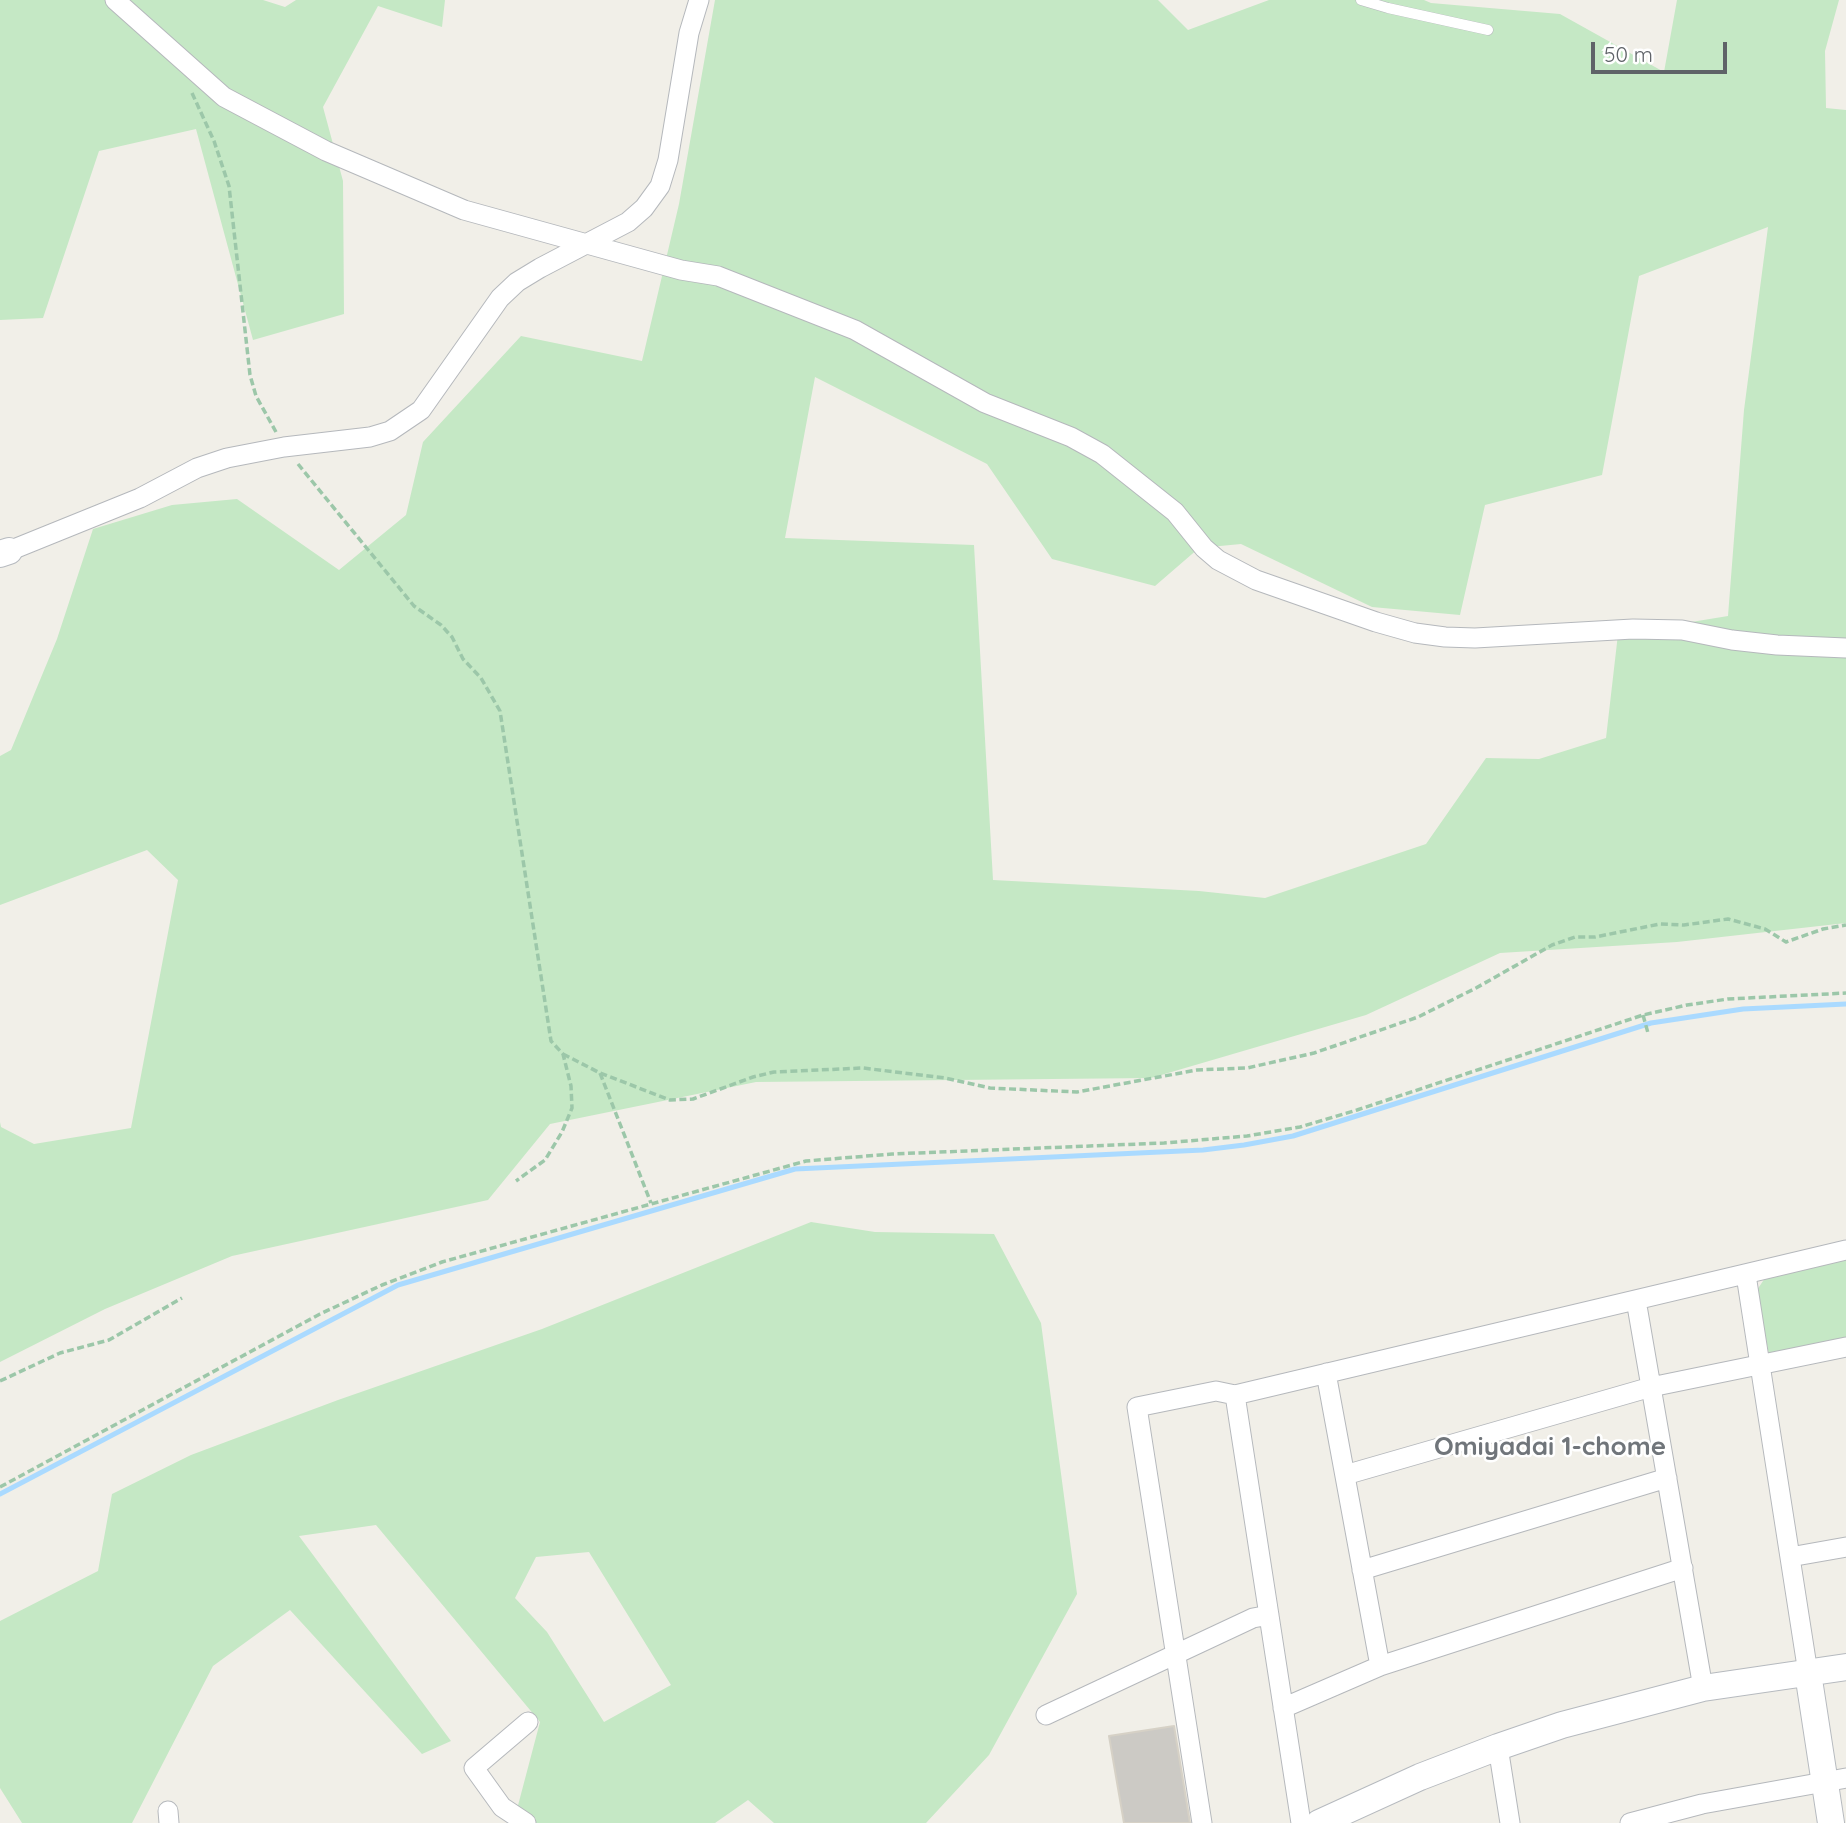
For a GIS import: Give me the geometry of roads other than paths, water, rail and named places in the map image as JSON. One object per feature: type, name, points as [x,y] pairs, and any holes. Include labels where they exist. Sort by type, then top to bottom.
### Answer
[{"type":"street","points":[[115,0],[224,97],[326,151],[464,210],[681,270],[718,276],[855,330],[985,403],[1071,436],[1102,454],[1175,512],[1204,548],[1235,570],[1256,580],[1376,622],[1415,633],[1446,637],[1658,630],[1776,645],[1846,648]]},
{"type":"street","points":[[4,553],[140,498],[197,468],[227,458],[284,447],[370,437],[390,431],[421,410],[500,298],[517,282],[628,222],[644,208],[660,186],[668,160],[689,33],[699,0]]},
{"type":"street","points":[[1202,1823],[1137,1407],[1216,1391],[1235,1395],[1846,1250]]},
{"type":"street","points":[[1746,1275],[1808,1673],[1835,1780],[1831,1823]]},
{"type":"street","points":[[1636,1300],[1703,1688]]},
{"type":"street","points":[[1345,1475],[1651,1387],[1846,1347]]},
{"type":"street","points":[[1326,1373],[1380,1666]]},
{"type":"street","points":[[1235,1395],[1301,1823]]},
{"type":"street","points":[[1362,1570],[1667,1478]]},
{"type":"street","points":[[1790,1557],[1846,1548]]},
{"type":"street","points":[[1283,1708],[1380,1666],[1682,1568]]},
{"type":"street","points":[[1046,1715],[1253,1618],[1269,1615]]},
{"type":"street","points":[[1319,1823],[1420,1777],[1498,1747],[1599,1715],[1703,1688],[1846,1667]]},
{"type":"street","points":[[526,1823],[502,1807],[474,1768],[528,1723]]},
{"type":"street","points":[[1498,1747],[1510,1823]]},
{"type":"street","points":[[1630,1823],[1702,1804],[1835,1780]]},
{"type":"lane","points":[[1361,0],[1489,30]]},
{"type":"waterway","points":[[0,1494],[398,1285],[795,1169],[1203,1150],[1244,1145],[1293,1136],[1651,1023],[1743,1009],[1846,1004]]},
{"type":"district","name":"Omiyadai 1-chome","points":[[1550,1447]]}]
